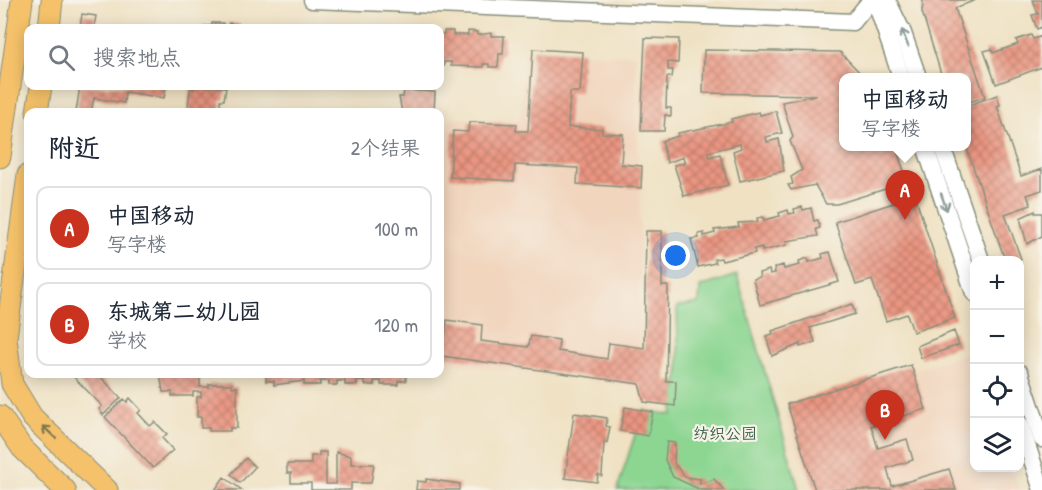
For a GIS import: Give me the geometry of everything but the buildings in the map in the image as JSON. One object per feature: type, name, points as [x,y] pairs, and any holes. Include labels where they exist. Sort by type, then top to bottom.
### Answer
[{"type":"main road","points":[[0,157],[22,0]]},
{"type":"main road","points":[[49,24],[52,0]]},
{"type":"main road","points":[[38,108],[40,90]]},
{"type":"main road","points":[[24,205],[6,338],[12,384],[32,417],[107,490]]},
{"type":"main road","points":[[0,416],[22,448],[65,490]]},
{"type":"street","points":[[312,0],[854,22],[873,0],[899,73]]},
{"type":"street","points":[[887,0],[903,33],[916,73]]},
{"type":"street","points":[[926,151],[970,278]]},
{"type":"street","points":[[943,151],[979,256]]},
{"type":"street","points":[[1024,385],[1042,439]]},
{"type":"street","points":[[1024,436],[1042,490]]},
{"type":"shaded area","points":[[525,51],[635,55],[640,203],[639,387],[444,363],[444,156],[449,118],[520,121]]},
{"type":"shaded area","points":[[967,353],[970,362],[970,472],[1013,472],[1020,490],[812,490],[785,413]]},
{"type":"green space","name":"纺织公园","points":[[737,275],[799,490],[617,490],[643,410],[672,415],[679,372],[677,307],[699,303],[700,287]]},
{"type":"place","name":"中国移动","points":[[905,220]]},
{"type":"place","name":"东城第二幼儿园","points":[[885,440]]}]
